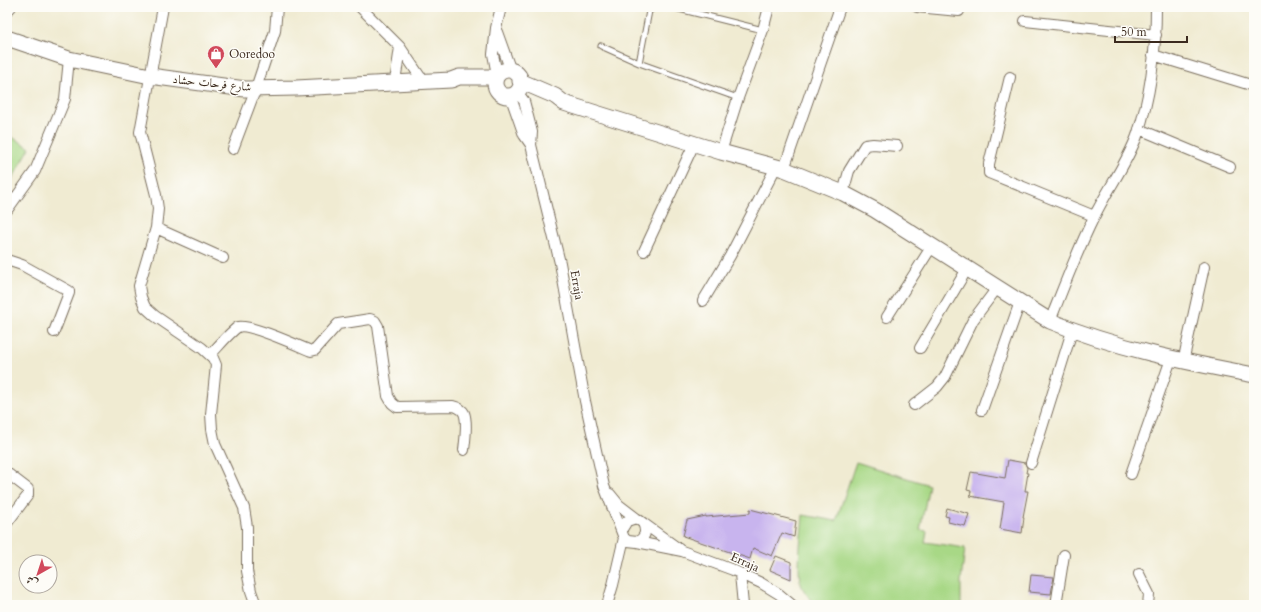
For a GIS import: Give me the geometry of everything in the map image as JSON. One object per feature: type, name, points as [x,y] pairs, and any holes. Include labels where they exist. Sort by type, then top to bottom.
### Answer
[{"type":"main road","name":"شارع فرحات حشاد","points":[[7,27],[25,45]]},
{"type":"main road","name":"شارع فرحات حشاد","points":[[7,38],[69,59],[150,76],[245,88],[296,88],[451,80],[459,77],[508,83]]},
{"type":"main road","points":[[508,83],[531,96],[554,103],[564,103],[694,144],[780,168],[843,193],[875,210],[1050,321],[1072,330],[1177,360],[1254,376]]},
{"type":"street","points":[[7,11],[11,7]]},
{"type":"street","points":[[163,7],[140,132],[156,195],[158,209],[156,228],[139,286],[145,307],[155,316],[202,348],[210,355],[216,366],[211,414],[212,429],[215,444],[244,508],[247,527],[247,571],[251,591],[256,605]]},
{"type":"street","points":[[233,149],[256,88],[275,31],[277,7]]},
{"type":"street","points":[[360,7],[400,47],[422,81]]},
{"type":"street","points":[[500,7],[493,54],[508,83]]},
{"type":"street","points":[[721,152],[738,98],[763,30],[769,7]]},
{"type":"street","points":[[703,301],[780,168],[841,7]]},
{"type":"street","points":[[917,7],[959,11]]},
{"type":"street","points":[[1050,321],[1094,216],[1125,162],[1139,129],[1148,96],[1156,35],[1156,7]]},
{"type":"street","points":[[1025,21],[1156,35]]},
{"type":"street","points":[[496,28],[508,83]]},
{"type":"street","points":[[395,82],[400,47]]},
{"type":"street","points":[[1153,55],[1254,86]]},
{"type":"street","points":[[7,210],[35,171],[65,99],[69,59]]},
{"type":"street","points":[[1010,77],[989,173],[1094,216]]},
{"type":"street","name":"Erraja","points":[[508,83],[524,135],[531,145],[560,263],[585,401],[604,486],[629,538]]},
{"type":"street","points":[[1139,129],[1230,167]]},
{"type":"street","points":[[644,251],[694,144]]},
{"type":"street","points":[[843,193],[850,171],[865,145],[872,144],[897,146]]},
{"type":"street","points":[[156,228],[223,258]]},
{"type":"street","points":[[887,317],[932,246]]},
{"type":"street","points":[[7,260],[22,266],[69,291],[54,332]]},
{"type":"street","points":[[1131,474],[1177,360],[1204,268]]},
{"type":"street","points":[[920,348],[967,269]]},
{"type":"street","points":[[914,405],[938,387],[945,377],[973,320],[997,288]]},
{"type":"street","points":[[982,410],[1020,302]]},
{"type":"street","points":[[210,355],[234,330],[240,326],[275,336],[311,350],[316,350],[338,324],[370,319],[375,321],[378,326],[388,396],[392,403],[397,407],[453,406],[459,408],[464,412],[465,420],[464,450]]},
{"type":"street","points":[[1031,462],[1072,330]]},
{"type":"street","points":[[7,473],[28,489],[28,495],[7,523]]},
{"type":"street","points":[[604,486],[619,505],[682,551]]},
{"type":"street","points":[[607,605],[618,566],[629,538],[627,521],[640,521]]},
{"type":"street","points":[[629,538],[644,537],[646,532],[640,521]]},
{"type":"street","points":[[629,538],[682,551]]},
{"type":"street","name":"Erraja","points":[[682,551],[733,570],[761,583],[779,594],[792,605]]},
{"type":"street","points":[[1056,605],[1064,554]]},
{"type":"street","points":[[740,574],[743,605]]},
{"type":"street","points":[[1139,574],[1149,594],[1148,605]]},
{"type":"lane","points":[[7,11],[8,7]]},
{"type":"lane","points":[[639,62],[649,11],[654,7]]},
{"type":"lane","points":[[671,7],[763,30]]},
{"type":"lane","points":[[601,46],[639,62],[738,98]]},
{"type":"green space","points":[[7,134],[30,148],[7,188]]},
{"type":"green space","points":[[856,462],[929,485],[920,530],[927,531],[925,542],[965,548],[961,581],[961,605],[815,605],[803,589],[799,570],[803,515],[836,521]]},
{"type":"building","points":[[1008,460],[1025,463],[1027,468],[1026,473],[1028,473],[1025,491],[1028,491],[1023,517],[1022,533],[1000,529],[1004,502],[970,496],[971,491],[967,490],[971,472],[1005,478]]},
{"type":"building","points":[[947,508],[969,514],[965,526],[948,522],[949,517],[945,516]]},
{"type":"building","points":[[750,509],[796,521],[794,537],[782,533],[772,556],[753,548],[750,559],[683,536],[687,520],[706,516],[750,513]]},
{"type":"building","points":[[776,556],[791,562],[791,579],[770,570]]},
{"type":"building","points":[[1031,575],[1054,577],[1051,594],[1029,592]]},
{"type":"place","name":"Ooredoo","points":[[216,69]]}]
